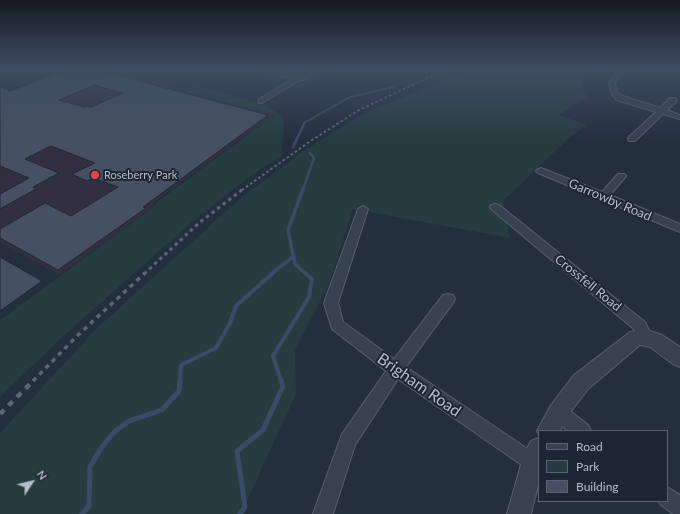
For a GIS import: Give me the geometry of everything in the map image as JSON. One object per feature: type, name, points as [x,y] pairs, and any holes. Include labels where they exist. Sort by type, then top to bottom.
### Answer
[{"type":"street","points":[[262,101],[276,93]]},
{"type":"street","points":[[614,93],[620,98],[660,112],[680,117]]},
{"type":"street","points":[[632,139],[673,100]]},
{"type":"street","name":"Garrowby Road","points":[[541,171],[680,228]]},
{"type":"street","points":[[604,196],[621,176]]},
{"type":"street","name":"Crossfell Road","points":[[495,207],[640,326],[645,337],[656,341],[680,358]]},
{"type":"street","name":"Brigham Road","points":[[363,209],[331,303],[337,325],[396,369],[536,456]]},
{"type":"street","points":[[323,514],[348,440],[396,369],[448,298]]},
{"type":"street","points":[[549,430],[558,412],[581,382],[630,342],[636,338],[645,337]]},
{"type":"street","points":[[558,412],[581,430]]},
{"type":"street","points":[[519,514],[536,456]]},
{"type":"street","points":[[668,498],[680,507]]},
{"type":"shaded area","name":"Roseberry Park","points":[[32,93],[192,93],[274,115],[155,201],[154,207],[59,275],[0,242],[0,106]]},
{"type":"green space","points":[[191,93],[223,93],[258,103],[261,102],[281,115],[283,118],[284,128],[281,152],[284,154],[253,174],[194,220],[61,338],[0,397],[0,320],[154,207],[157,202],[274,115]]},
{"type":"green space","points":[[413,93],[585,93],[587,97],[559,115],[587,125],[569,138],[503,201],[510,238],[353,209],[328,286],[295,350],[296,394],[241,514],[0,514],[0,433],[97,328],[241,198],[302,152],[364,113]]},
{"type":"building","name":"Roseberry Park","points":[[0,93],[75,93],[59,100],[85,107],[91,107],[123,93],[185,93],[268,115],[143,207],[146,208],[58,270],[0,238],[0,229],[45,203],[71,216],[118,187],[93,178],[87,181],[72,174],[95,163],[51,146],[25,159],[59,173],[33,187],[36,189],[0,209],[0,194],[29,178],[0,166]]},
{"type":"building","points":[[0,257],[42,281],[0,311]]},
{"type":"waterway","points":[[305,123],[350,97],[368,93]]},
{"type":"waterway","points":[[293,147],[305,123]]},
{"type":"waterway","points":[[303,190],[314,158],[310,153]]},
{"type":"waterway","points":[[293,256],[288,230],[303,189]]},
{"type":"waterway","points":[[271,274],[293,256]]},
{"type":"waterway","points":[[293,256],[295,264],[306,274]]},
{"type":"waterway","points":[[180,381],[181,365],[216,348],[230,323],[236,306],[273,273]]},
{"type":"waterway","points":[[281,381],[273,356],[309,297],[312,279],[305,273]]},
{"type":"waterway","points":[[82,514],[89,506],[90,467],[101,448],[114,432],[129,421],[162,410],[179,391],[180,380]]},
{"type":"waterway","points":[[240,514],[245,507],[237,451],[263,430],[283,386],[281,380]]},
{"type":"railway","points":[[242,190],[309,142],[359,110],[395,93]]},
{"type":"railway","points":[[144,274],[199,223],[243,189]]},
{"type":"railway","points":[[33,381],[78,335],[145,273]]},
{"type":"railway","points":[[0,414],[33,381]]},
{"type":"place","name":"Roseberry Park","points":[[95,175]]}]
